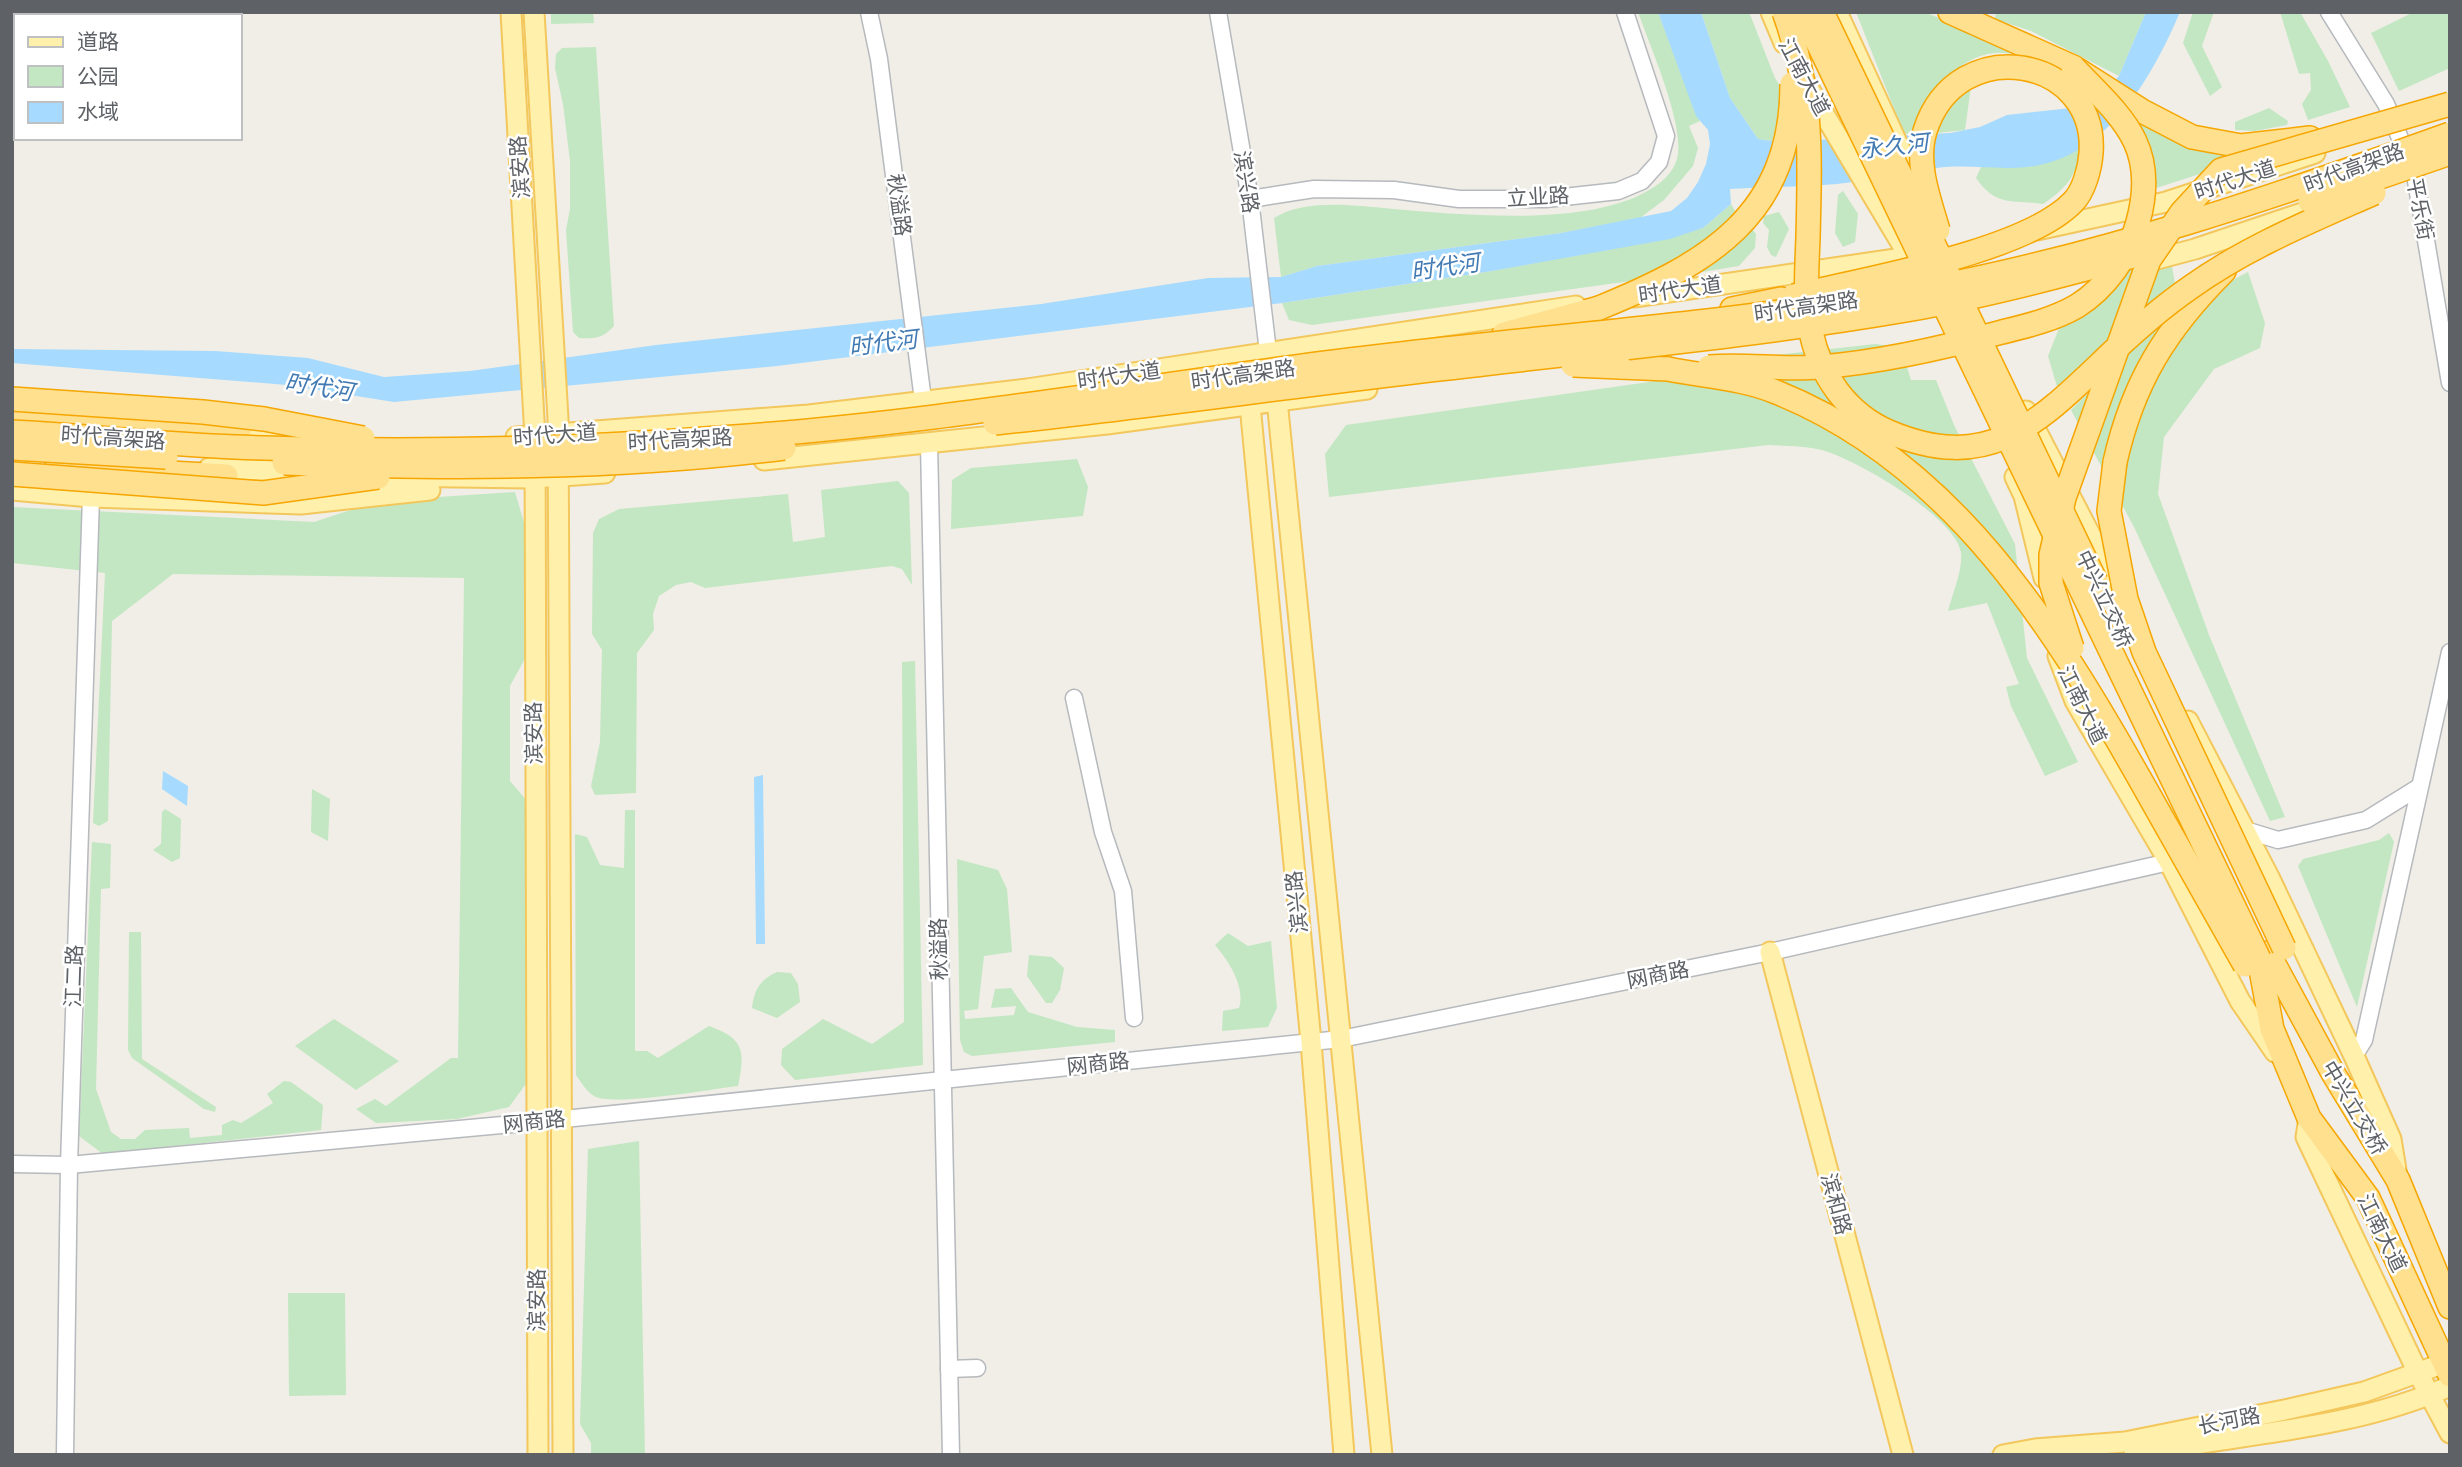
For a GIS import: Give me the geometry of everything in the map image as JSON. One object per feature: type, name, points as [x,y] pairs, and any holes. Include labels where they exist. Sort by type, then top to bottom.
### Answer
[{"type":"highway","points":[[1783,12],[1798,51],[1807,103],[1809,144],[1806,280],[1812,340],[1826,374],[1858,414],[1884,430],[1913,442],[1964,448],[2005,439],[2036,422],[2135,330],[2191,287],[2243,253],[2450,155]]},
{"type":"highway","points":[[1395,354],[1536,328],[1599,308],[1682,272],[1713,251],[1739,227],[1760,199],[1785,143],[1792,114],[1792,76],[1783,12]]},
{"type":"highway","name":"中兴立交桥","points":[[1803,12],[2264,956],[2398,1180]]},
{"type":"highway","name":"中兴立交桥","points":[[1822,12],[1895,169],[1946,262],[2264,956],[2272,1029],[2289,1074]]},
{"type":"highway","points":[[1950,12],[2073,67],[2142,111],[2192,136],[2241,146],[2342,134]]},
{"type":"highway","points":[[1669,323],[1939,261],[1951,257],[2006,242],[2043,223],[2074,202],[2090,168],[2092,140],[2086,115],[2069,91],[2049,77],[2029,68],[2001,67],[1973,72],[1952,86],[1934,113],[1924,133],[1923,177],[1942,246],[1946,259],[1946,262]]},
{"type":"highway","points":[[1458,367],[1821,367],[1873,360],[1979,339],[2034,323],[2077,306],[2100,286],[2120,263],[2134,236],[2141,211],[2144,176],[2139,150],[2127,126],[2112,104],[2073,67]]},
{"type":"highway","points":[[2086,684],[2051,583],[2051,555],[2064,498],[2149,260],[2182,212],[2221,170],[2450,102]]},
{"type":"highway","name":"时代高架路","points":[[12,448],[231,461],[458,458],[582,446],[817,430],[1395,354],[1669,323],[1914,291],[2064,258],[2145,238],[2233,211],[2450,134]]},
{"type":"highway","name":"时代高架路","points":[[12,432],[232,447],[458,458],[531,468],[715,457],[955,426],[1153,407],[1906,310],[2067,275],[2162,248],[2450,155]]},
{"type":"highway","points":[[2243,253],[2192,304],[2148,368],[2123,428],[2109,511],[2126,599],[2144,652],[2264,956]]},
{"type":"highway","points":[[1668,369],[1773,390],[1819,411],[1878,449],[1953,514],[2013,577],[2264,956]]},
{"type":"highway","points":[[12,399],[203,412],[264,419],[458,458]]},
{"type":"highway","points":[[12,414],[240,428]]},
{"type":"highway","points":[[12,474],[263,492],[458,458]]},
{"type":"highway","points":[[12,464],[226,476]]},
{"type":"highway","name":"江南大道","points":[[2289,1074],[2309,1118],[2368,1198],[2448,1367]]},
{"type":"highway","name":"江南大道","points":[[2398,1180],[2450,1307]]},
{"type":"main road","name":"滨安路","points":[[511,12],[535,437],[533,485],[538,1455]]},
{"type":"main road","name":"滨安路","points":[[534,12],[558,435],[563,1455]]},
{"type":"main road","name":"江南大道","points":[[1771,12],[1786,47],[1832,129],[1911,258],[1977,390],[2024,496],[2043,565],[2051,637],[2075,701],[2169,862],[2240,1001],[2289,1074]]},
{"type":"main road","name":"江南大道","points":[[1837,12],[1893,131],[1946,262],[2047,448],[2083,523],[2270,879],[2391,1139],[2398,1180]]},
{"type":"main road","name":"时代大道","points":[[12,422],[345,443],[535,437],[809,415],[1141,374],[1268,352],[1911,258],[1946,262],[2166,202],[2395,125],[2450,102]]},
{"type":"main road","name":"时代大道","points":[[12,456],[533,485],[557,477],[929,444],[1250,405],[1902,318],[1935,309],[2012,296],[2195,249],[2450,164]]},
{"type":"main road","name":"滨兴路","points":[[1268,352],[1278,401],[1300,657],[1382,1455]]},
{"type":"main road","name":"滨兴路","points":[[1268,352],[1250,405],[1311,1042],[1344,1455]]},
{"type":"main road","points":[[1977,390],[1986,368],[2008,379]]},
{"type":"main road","points":[[240,428],[294,441]]},
{"type":"main road","points":[[226,476],[257,477],[288,472]]},
{"type":"main road","points":[[329,474],[397,492]]},
{"type":"main road","points":[[12,490],[91,497],[301,504],[397,492],[533,485]]},
{"type":"main road","name":"滨和路","points":[[1770,952],[1903,1455]]},
{"type":"main road","points":[[2309,1118],[2306,1137],[2418,1373],[2450,1433]]},
{"type":"main road","name":"长河路","points":[[2003,1455],[2035,1449],[2125,1442],[2364,1392],[2418,1373],[2448,1367]]},
{"type":"main road","name":"长河路","points":[[2134,1455],[2308,1428],[2384,1411],[2450,1386]]},
{"type":"street","name":"秋溢路","points":[[869,12],[879,59],[923,400]]},
{"type":"street","name":"滨兴路","points":[[1218,12],[1250,199],[1268,352]]},
{"type":"street","name":"立业路","points":[[1250,199],[1314,189],[1394,190],[1458,199],[1546,199],[1618,191],[1642,181],[1659,162],[1666,136],[1625,12]]},
{"type":"street","name":"平乐街","points":[[2329,12],[2386,104],[2415,175],[2450,383]]},
{"type":"street","name":"秋溢路","points":[[929,444],[951,1455]]},
{"type":"street","name":"江二路","points":[[65,1455],[69,1165],[91,497]]},
{"type":"street","points":[[2354,1056],[2364,1040],[2419,786],[2444,701],[2450,652]]},
{"type":"street","points":[[1074,698],[1103,832],[1123,891],[1134,1018]]},
{"type":"street","points":[[2245,830],[2278,840],[2366,820],[2419,786]]},
{"type":"street","points":[[2270,879],[2269,861],[2278,840]]},
{"type":"street","name":"网商路","points":[[12,1164],[69,1165],[535,1122],[1341,1039],[1770,952],[2169,862]]},
{"type":"street","points":[[2341,1029],[2366,1028]]},
{"type":"street","points":[[948,1369],[977,1368]]},
{"type":"green space","points":[[551,12],[593,12],[594,23],[551,24]]},
{"type":"green space","points":[[1638,12],[1658,12],[1700,121],[1689,126],[1698,148],[1693,166],[1664,200],[1640,218],[1561,233],[1317,266],[1281,277],[1274,218],[1301,208],[1332,205],[1456,214],[1564,214],[1598,209],[1628,200],[1654,187],[1669,174],[1675,164],[1678,139],[1671,103]]},
{"type":"green space","points":[[1701,12],[1749,12],[1775,78],[1815,140],[1779,142],[1758,139],[1730,98]]},
{"type":"green space","points":[[1856,12],[1924,12],[2034,56],[1995,53],[1968,62],[1946,81],[1937,94],[1919,133],[1904,134]]},
{"type":"green space","points":[[1996,12],[2146,12],[2119,76],[2031,31],[1995,19]]},
{"type":"green space","points":[[2193,12],[2214,12],[2202,46],[2222,87],[2210,96],[2183,43]]},
{"type":"green space","points":[[2280,12],[2300,12],[2350,107],[2308,120],[2302,104],[2311,90],[2310,73],[2299,74]]},
{"type":"green space","points":[[2414,12],[2450,12],[2450,68],[2399,91],[2371,33]]},
{"type":"green space","points":[[596,47],[614,326],[599,337],[579,338],[573,332],[566,230],[570,209],[570,161],[563,104],[555,68],[556,54],[562,48]]},
{"type":"green space","points":[[1972,79],[1965,130],[1937,133],[1940,114]]},
{"type":"green space","points":[[2269,108],[2288,121],[2287,125],[2255,131],[2235,130],[2235,122]]},
{"type":"green space","points":[[2135,118],[2233,150],[2203,173],[2153,189],[2147,144]]},
{"type":"green space","points":[[2084,144],[2070,179],[2043,204],[1998,198],[1976,178],[1981,167],[2028,167]]},
{"type":"green space","points":[[1843,191],[1858,214],[1855,242],[1843,247],[1835,233],[1838,195]]},
{"type":"green space","points":[[1731,204],[1735,211],[1716,234],[1687,256],[1631,281],[1312,325],[1289,320],[1282,303],[1492,271],[1688,232],[1703,228]]},
{"type":"green space","points":[[1779,212],[1789,229],[1776,257],[1771,255],[1767,247],[1769,230],[1763,223],[1764,216]]},
{"type":"green space","points":[[1752,229],[1756,234],[1755,248],[1739,266],[1689,274],[1725,253]]},
{"type":"green space","points":[[2171,260],[2175,284],[2058,390],[2048,356],[2064,316],[2121,272]]},
{"type":"green space","points":[[2248,272],[2265,323],[2260,348],[2214,369],[2164,437],[2158,494],[2209,635],[2285,817],[2270,821],[2134,527],[2071,410],[2171,312]]},
{"type":"green space","points":[[1875,344],[1914,349],[1919,364],[1907,367],[1911,380],[1936,380],[1954,425],[2015,544],[2027,658],[2078,762],[2045,776],[2011,706],[2006,687],[2019,684],[1987,603],[1948,611],[1959,575],[1961,553],[1955,539],[1942,523],[1924,507],[1880,477],[1822,450],[1768,445],[1329,497],[1325,454],[1346,425],[1649,382],[1748,358]]},
{"type":"green space","points":[[1077,459],[1088,487],[1083,516],[951,529],[952,480],[971,468]]},
{"type":"green space","points":[[898,481],[909,493],[912,585],[902,569],[892,566],[705,588],[691,582],[676,585],[659,596],[653,614],[654,630],[637,653],[636,793],[595,795],[591,786],[600,742],[602,650],[592,634],[593,533],[599,519],[619,509],[788,494],[793,542],[825,537],[821,490]]},
{"type":"green space","points":[[515,492],[525,526],[527,655],[510,686],[510,781],[528,802],[528,1081],[509,1107],[457,1119],[376,1123],[356,1109],[375,1099],[386,1106],[451,1058],[458,1058],[464,578],[173,574],[112,621],[108,821],[99,826],[93,823],[105,573],[12,563],[12,507],[314,522],[378,501]]},
{"type":"green space","points":[[915,661],[923,1065],[795,1080],[781,1065],[782,1049],[823,1019],[872,1044],[904,1022],[902,662]]},
{"type":"green space","points":[[312,789],[330,799],[328,841],[311,832]]},
{"type":"green space","points":[[165,809],[181,819],[180,858],[172,862],[153,850],[161,844],[162,812]]},
{"type":"green space","points":[[625,810],[635,810],[635,1051],[647,1051],[658,1058],[709,1026],[730,1036],[740,1048],[738,1086],[620,1100],[604,1099],[591,1094],[576,1075],[575,834],[587,837],[600,865],[624,868]]},
{"type":"green space","points":[[2389,833],[2394,842],[2357,1007],[2298,866],[2303,859],[2379,840]]},
{"type":"green space","points":[[92,842],[111,844],[110,888],[101,889],[96,1089],[111,1132],[121,1139],[135,1139],[145,1130],[189,1128],[190,1138],[222,1135],[222,1125],[233,1120],[241,1123],[273,1103],[267,1094],[284,1081],[291,1082],[323,1105],[321,1130],[103,1154],[79,1136]]},
{"type":"green space","points":[[957,859],[998,870],[1007,889],[1012,952],[984,956],[978,1009],[964,1011],[965,1019],[1014,1015],[1016,1006],[991,1008],[995,989],[1011,988],[1028,1012],[1077,1027],[1115,1030],[1115,1042],[972,1056],[964,1052],[960,1040]]},
{"type":"green space","points":[[129,932],[141,932],[142,1059],[216,1107],[215,1112],[204,1109],[132,1058],[128,1050]]},
{"type":"green space","points":[[1228,933],[1248,946],[1271,941],[1277,1008],[1268,1027],[1222,1031],[1223,1011],[1239,1008],[1241,1000],[1234,974],[1215,945]]},
{"type":"green space","points":[[1029,955],[1052,957],[1064,968],[1060,990],[1052,1003],[1046,1003],[1027,976]]},
{"type":"green space","points":[[777,972],[791,973],[798,984],[800,1002],[777,1018],[752,1008],[759,986]]},
{"type":"green space","points":[[334,1019],[399,1061],[356,1090],[295,1046]]},
{"type":"green space","points":[[639,1141],[645,1455],[591,1455],[591,1443],[580,1424],[588,1149]]},
{"type":"green space","points":[[288,1293],[345,1293],[346,1395],[289,1396]]},
{"type":"water","points":[[1658,12],[1701,12],[1730,98],[1758,139],[1779,142],[1950,133],[1980,127],[2007,115],[2089,106],[2119,76],[2146,12],[2180,12],[2155,63],[2123,111],[2103,132],[2080,149],[2055,161],[2015,168],[1936,168],[1837,184],[1730,189],[1731,204],[1703,228],[1670,239],[1492,271],[1282,303],[777,366],[394,402],[287,385],[12,363],[12,349],[215,351],[308,358],[384,377],[470,371],[656,345],[1041,304],[1208,278],[1281,277],[1317,266],[1561,233],[1671,211],[1687,198],[1698,182],[1706,164],[1710,144],[1708,130],[1696,116]]},
{"type":"water","points":[[163,771],[188,786],[187,806],[162,789]]},
{"type":"water","points":[[763,775],[765,944],[756,944],[754,777]]},
{"type":"water label","name":"永久河","points":[[1894,146]]},
{"type":"water label","name":"时代河","points":[[1445,267]]},
{"type":"water label","name":"时代河","points":[[883,343]]},
{"type":"water label","name":"时代河","points":[[319,387]]}]
